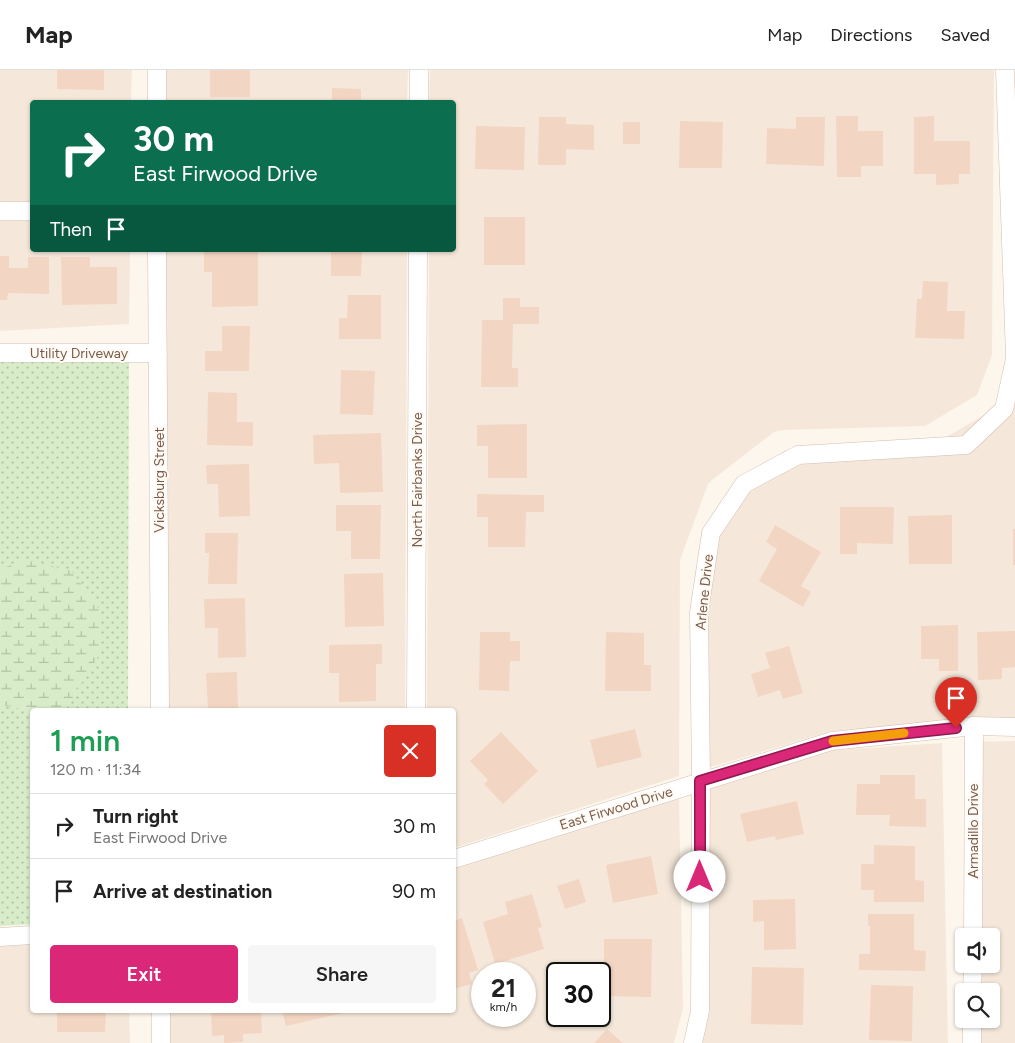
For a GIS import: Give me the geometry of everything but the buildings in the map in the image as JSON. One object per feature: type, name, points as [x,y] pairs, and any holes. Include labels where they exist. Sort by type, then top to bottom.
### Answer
[{"type":"street","points":[[157,70],[157,100]]},
{"type":"street","points":[[419,70],[419,100]]},
{"type":"street","name":"Arlene Drive","points":[[693,1043],[700,1011],[699,612],[711,533],[744,484],[798,455],[966,445],[1004,409],[1015,357],[1005,70]]},
{"type":"street","points":[[0,211],[30,211]]},
{"type":"street","name":"Vicksburg Street","points":[[157,252],[160,708]]},
{"type":"street","name":"North Fairbanks Drive","points":[[416,708],[418,252]]},
{"type":"street","name":"Utility Driveway","points":[[0,353],[158,353]]},
{"type":"street","name":"East Firwood Drive","points":[[456,858],[832,741],[974,726],[1015,727]]},
{"type":"street","name":"Armadillo Drive","points":[[973,928],[974,726]]},
{"type":"street","points":[[0,937],[30,935]]},
{"type":"street","points":[[161,1013],[161,1043]]},
{"type":"street","points":[[972,1028],[972,1043]]},
{"type":"shaded area","points":[[0,70],[132,70],[131,100],[30,100],[30,202],[0,201]]},
{"type":"shaded area","points":[[154,70],[408,70],[407,100],[154,100]]},
{"type":"shaded area","points":[[430,70],[994,70],[992,355],[977,395],[925,426],[781,430],[774,432],[712,480],[708,484],[680,560],[679,776],[456,847],[456,708],[427,708],[429,252],[456,252],[456,100],[429,100]]},
{"type":"shaded area","points":[[0,221],[30,221],[30,252],[130,252],[129,324],[0,331]]},
{"type":"shaded area","points":[[153,252],[407,252],[405,708],[161,708]]},
{"type":"shaded area","points":[[1015,357],[1015,722],[941,722],[832,731],[701,770],[702,561],[729,493],[785,450],[928,446],[934,444],[993,410],[998,404]]},
{"type":"shaded area","points":[[1015,741],[1015,1043],[970,1043],[970,1028],[1000,1028],[1000,983],[969,983],[968,973],[1000,973],[1000,928],[968,928],[964,742]]},
{"type":"shaded area","points":[[942,743],[948,1043],[697,1043],[701,791],[835,750]]},
{"type":"shaded area","points":[[679,797],[683,1008],[674,1043],[152,1043],[152,1013],[456,1013],[456,868]]},
{"type":"shaded area","points":[[30,944],[30,1013],[129,1013],[130,1043],[0,1043],[0,945]]},
{"type":"green space","points":[[129,349],[128,708],[66,708],[99,654],[21,560],[0,571],[0,350]]},
{"type":"green space","points":[[21,559],[72,571],[99,609],[99,655],[66,708],[30,708],[30,710],[0,705],[0,571]]},
{"type":"green space","points":[[0,705],[30,710],[30,924],[0,926]]},
{"type":"slow traffic","points":[[833,741],[904,733]]},
{"type":"route","points":[[700,877],[700,781],[832,741],[956,728]]}]
